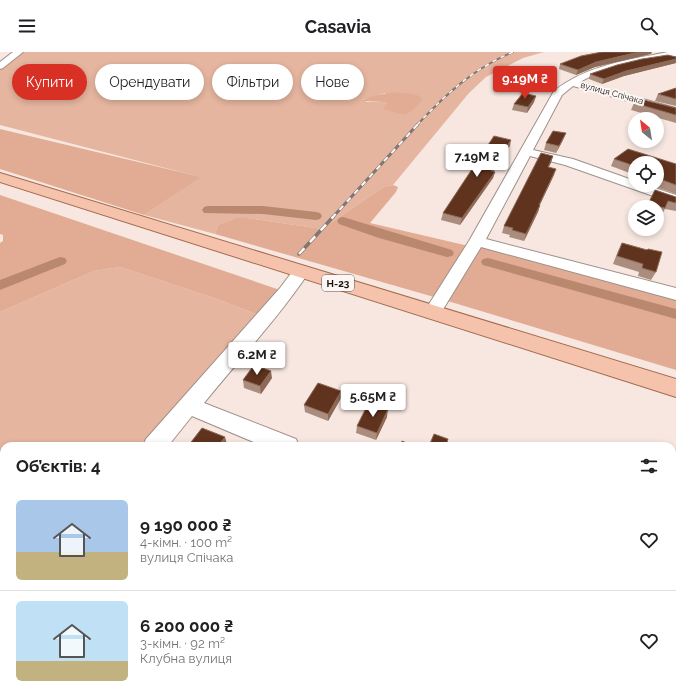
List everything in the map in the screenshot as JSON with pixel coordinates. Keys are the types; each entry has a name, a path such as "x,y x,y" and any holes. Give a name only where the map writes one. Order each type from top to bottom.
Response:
{"main road":[{"name":"Н-23","path":"0,177 676,388"}],"street":[{"path":"0,66 19,52"},
{"path":"433,312 477,240 558,93 571,82 584,75 609,67 676,53"},
{"name":"вулиця Спічака","path":"571,82 676,111"},
{"path":"525,151 569,162 676,200"},
{"path":"477,240 676,294"},
{"path":"157,442 286,292 301,272"},
{"path":"188,406 278,442"}],"shaded area":[{"path":"22,52 544,52 523,58 486,77 469,93 393,185 386,186 379,190 322,229 248,218 235,218 218,225 215,234 144,215 200,177 0,125 0,69"},
{"path":"395,92 417,95 423,99 412,111 404,115 383,109 387,104 385,102 361,101 372,96"},
{"path":"0,129 201,177 144,215 0,169"},
{"path":"393,185 398,187 396,192 370,223 473,247 477,241 676,293 676,370 441,299 215,234 218,225 235,218 248,218 322,229 379,190 386,186"},
{"path":"0,195 286,292 264,317 217,299 120,267 94,271 0,312 0,243 3,241 3,235 0,234"},
{"path":"120,267 217,299 264,317 157,442 0,442 0,312 94,271"}],"building":[{"path":"602,52 639,52 596,62 578,70 560,64 581,56"},
{"path":"668,55 676,57 676,59 626,71 604,79 590,74 617,65"},
{"path":"676,88 676,99 658,94"},
{"path":"523,93 536,96 528,107 514,104"},
{"path":"644,100 676,108 676,115 634,103"},
{"path":"553,131 566,133 559,146 546,143"},
{"path":"494,136 511,140 491,171 495,172 462,218 443,213"},
{"path":"628,149 650,156 628,156 628,164 614,159"},
{"path":"541,153 553,156 548,167 556,169 526,234 504,226"},
{"path":"664,160 676,164 676,185 664,180"},
{"path":"654,192 661,192 676,197 676,203 668,201 665,208 664,200 650,200"},
{"path":"622,243 647,250 662,252 656,272 642,268 643,264 617,256"},
{"path":"254,365 271,371 260,386 243,380"},
{"path":"318,383 341,391 328,414 304,405"},
{"path":"369,402 388,409 377,433 357,426"},
{"path":"202,428 225,437 221,442 191,442"},
{"path":"434,434 448,439 447,442 431,442"}],"waterway":[{"path":"208,210 263,210 316,216"},
{"path":"343,221 384,235 447,253"},
{"path":"0,285 60,261"},
{"path":"488,262 676,314"}],"railway":[{"path":"418,124 461,83 499,58 513,52"},
{"path":"332,218 418,124"},
{"path":"299,254 333,217"}]}
